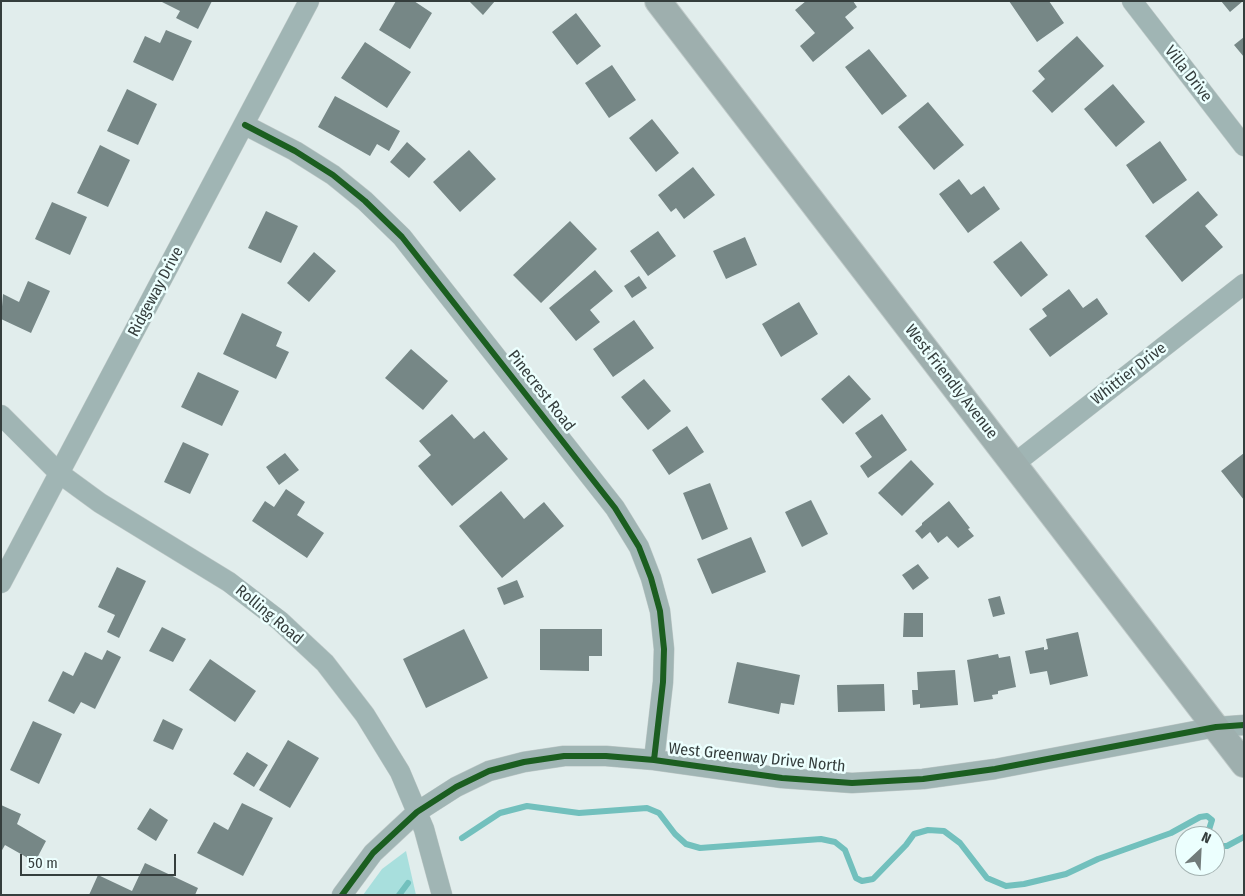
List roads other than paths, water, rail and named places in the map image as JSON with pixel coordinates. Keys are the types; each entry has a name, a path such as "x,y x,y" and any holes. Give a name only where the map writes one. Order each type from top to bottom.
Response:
{"main road":[{"name":"West Friendly Avenue","path":"658,1 1244,764"}],"street":[{"name":"Ridgeway Drive","path":"1,583 246,125 309,1"},
{"name":"Villa Drive","path":"1132,1 1244,146"},
{"name":"Pinecrest Road","path":"246,125 295,151 332,175 366,202 402,237 615,508 639,547 652,578 660,611 664,649 663,682 654,760"},
{"name":"Whittier Drive","path":"1014,464 1244,284"},
{"name":"Rolling Road","path":"1,415 59,473 100,503 229,582 293,633 325,663 365,715 400,772 424,829 442,895"},
{"name":"West Greenway Drive North","path":"342,895 373,853 417,812 456,787 489,771 524,762 572,756 654,760 782,778 852,783 923,779 996,769 1216,727 1244,725"}],"waterway":[{"path":"462,838 500,813 527,806 579,813 647,808 659,813 675,834 686,844 700,848 821,839 835,842 845,850 856,878 862,881 873,879 914,834 928,830 944,831 960,843 987,878 1006,886 1024,884 1066,874 1098,859 1175,831"},
{"path":"1184,826 1200,817 1207,816 1212,820 1210,826"},
{"path":"1225,846 1244,837"},
{"path":"399,895 408,883"}]}
